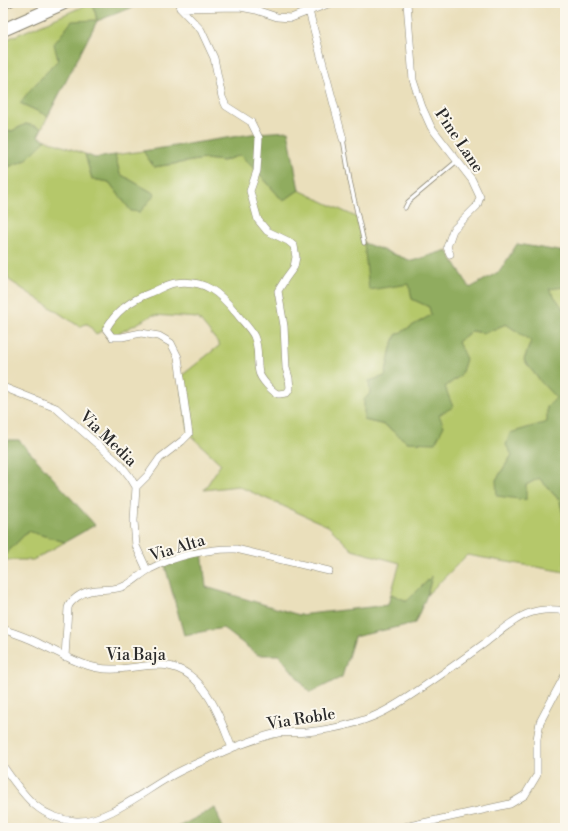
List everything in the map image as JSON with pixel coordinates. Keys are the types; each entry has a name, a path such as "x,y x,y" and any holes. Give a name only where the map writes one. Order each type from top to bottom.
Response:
{"highway":[{"path":"3,30 64,3"}],"street":[{"path":"136,487 148,475 160,458 189,434 178,357 171,343 159,336 141,333 122,337 112,337 106,329 111,320 124,306 141,296 174,283 194,283 211,288 229,305 253,336 259,352 258,373 271,390 280,394 287,393 290,388 285,352 284,326 278,291 294,267 296,257 294,246 288,241 267,231 258,220 250,191 257,171 259,138 251,122 226,106 222,97 214,58 201,30 180,8 240,7 256,10 277,17 291,18 331,3"},
{"name":"Pine Lane","path":"407,3 413,80 431,127 472,180 480,197 477,206 453,230 447,247 450,254"},
{"path":"309,11 343,139"},
{"name":"Via Media","path":"3,387 56,408 120,464 136,487 134,520 136,546 147,570"},
{"name":"Via Alta","path":"65,657 69,604 81,594 92,590 121,587 128,584 147,570 164,562 202,551 224,548 236,549 329,571"},
{"name":"Via Roble","path":"3,766 34,805 51,815 60,819 77,821 96,818 104,815 173,775 232,748 278,733 324,730 362,721 374,716 392,707 432,681 526,614 547,609 565,611"},
{"name":"Via Baja","path":"3,629 41,644 65,657 98,668 119,669 159,665 182,670 201,685 212,700 232,748"},
{"path":"400,828 510,804 526,795 537,775 537,739 540,722 565,675"}],"lane":[{"path":"343,139 364,243"},
{"path":"405,208 408,202 458,161"}],"green space":[{"path":"93,3 97,21 58,60 20,103 48,116 42,128 26,124 12,131 3,132 3,41"},
{"path":"93,3 143,3 97,21 48,116 20,103 58,60 54,44 72,21 97,20"},
{"path":"26,124 42,128 38,136 46,140 26,160 3,169 3,132 12,131"},
{"path":"288,131 299,190 283,201 257,171 240,155 223,161 205,159 154,167 143,151 258,133"},
{"path":"46,140 85,154 92,179 109,182 131,211 155,194 120,174 115,155 143,151 154,167 205,159 223,161 240,155 257,171 283,201 299,190 358,218 364,243 410,284 412,299 429,307 432,315 396,335 391,348 385,376 370,393 364,420 385,425 407,442 438,415 445,387 461,375 458,342 471,331 485,333 506,324 531,341 524,360 540,381 557,398 547,407 548,422 512,455 496,480 526,485 539,478 560,501 565,524 565,572 467,555 427,595 432,577 407,601 391,594 400,563 352,550 328,526 238,486 204,490 221,464 189,434 180,377 220,345 198,318 153,315 112,337 106,329 96,334 88,324 80,327 9,280 3,260 3,169 26,160"},
{"path":"85,154 95,158 115,155 120,174 155,194 140,212 131,211 109,182 92,179"},
{"path":"364,243 412,261 447,250 470,288 500,271 517,244 565,252 565,287 549,289 565,311 561,341 565,342 565,524 560,501 539,478 526,485 526,500 497,496 496,480 512,455 506,445 510,433 547,422 547,407 556,398 540,381 524,360 531,341 506,324 485,333 471,331 458,342 466,359 461,375 445,387 453,407 439,415 444,426 435,443 407,442 385,425 364,420 364,400 370,393 369,381 385,376 391,348 396,335 431,315 429,307 412,299 409,284 369,290"},
{"path":"565,287 565,311 548,288"},
{"path":"3,440 19,440 95,525 65,542 28,531 3,557"},
{"path":"28,531 65,542 33,560 3,560 3,557"},
{"path":"202,551 206,587 299,615 388,605 391,594 407,601 432,576 427,595 415,623 354,637 342,677 310,693 279,655 258,655 223,628 184,635 164,562"},
{"path":"215,808 223,828 176,828"}],"railway":[{"path":"3,8 15,3"}]}
